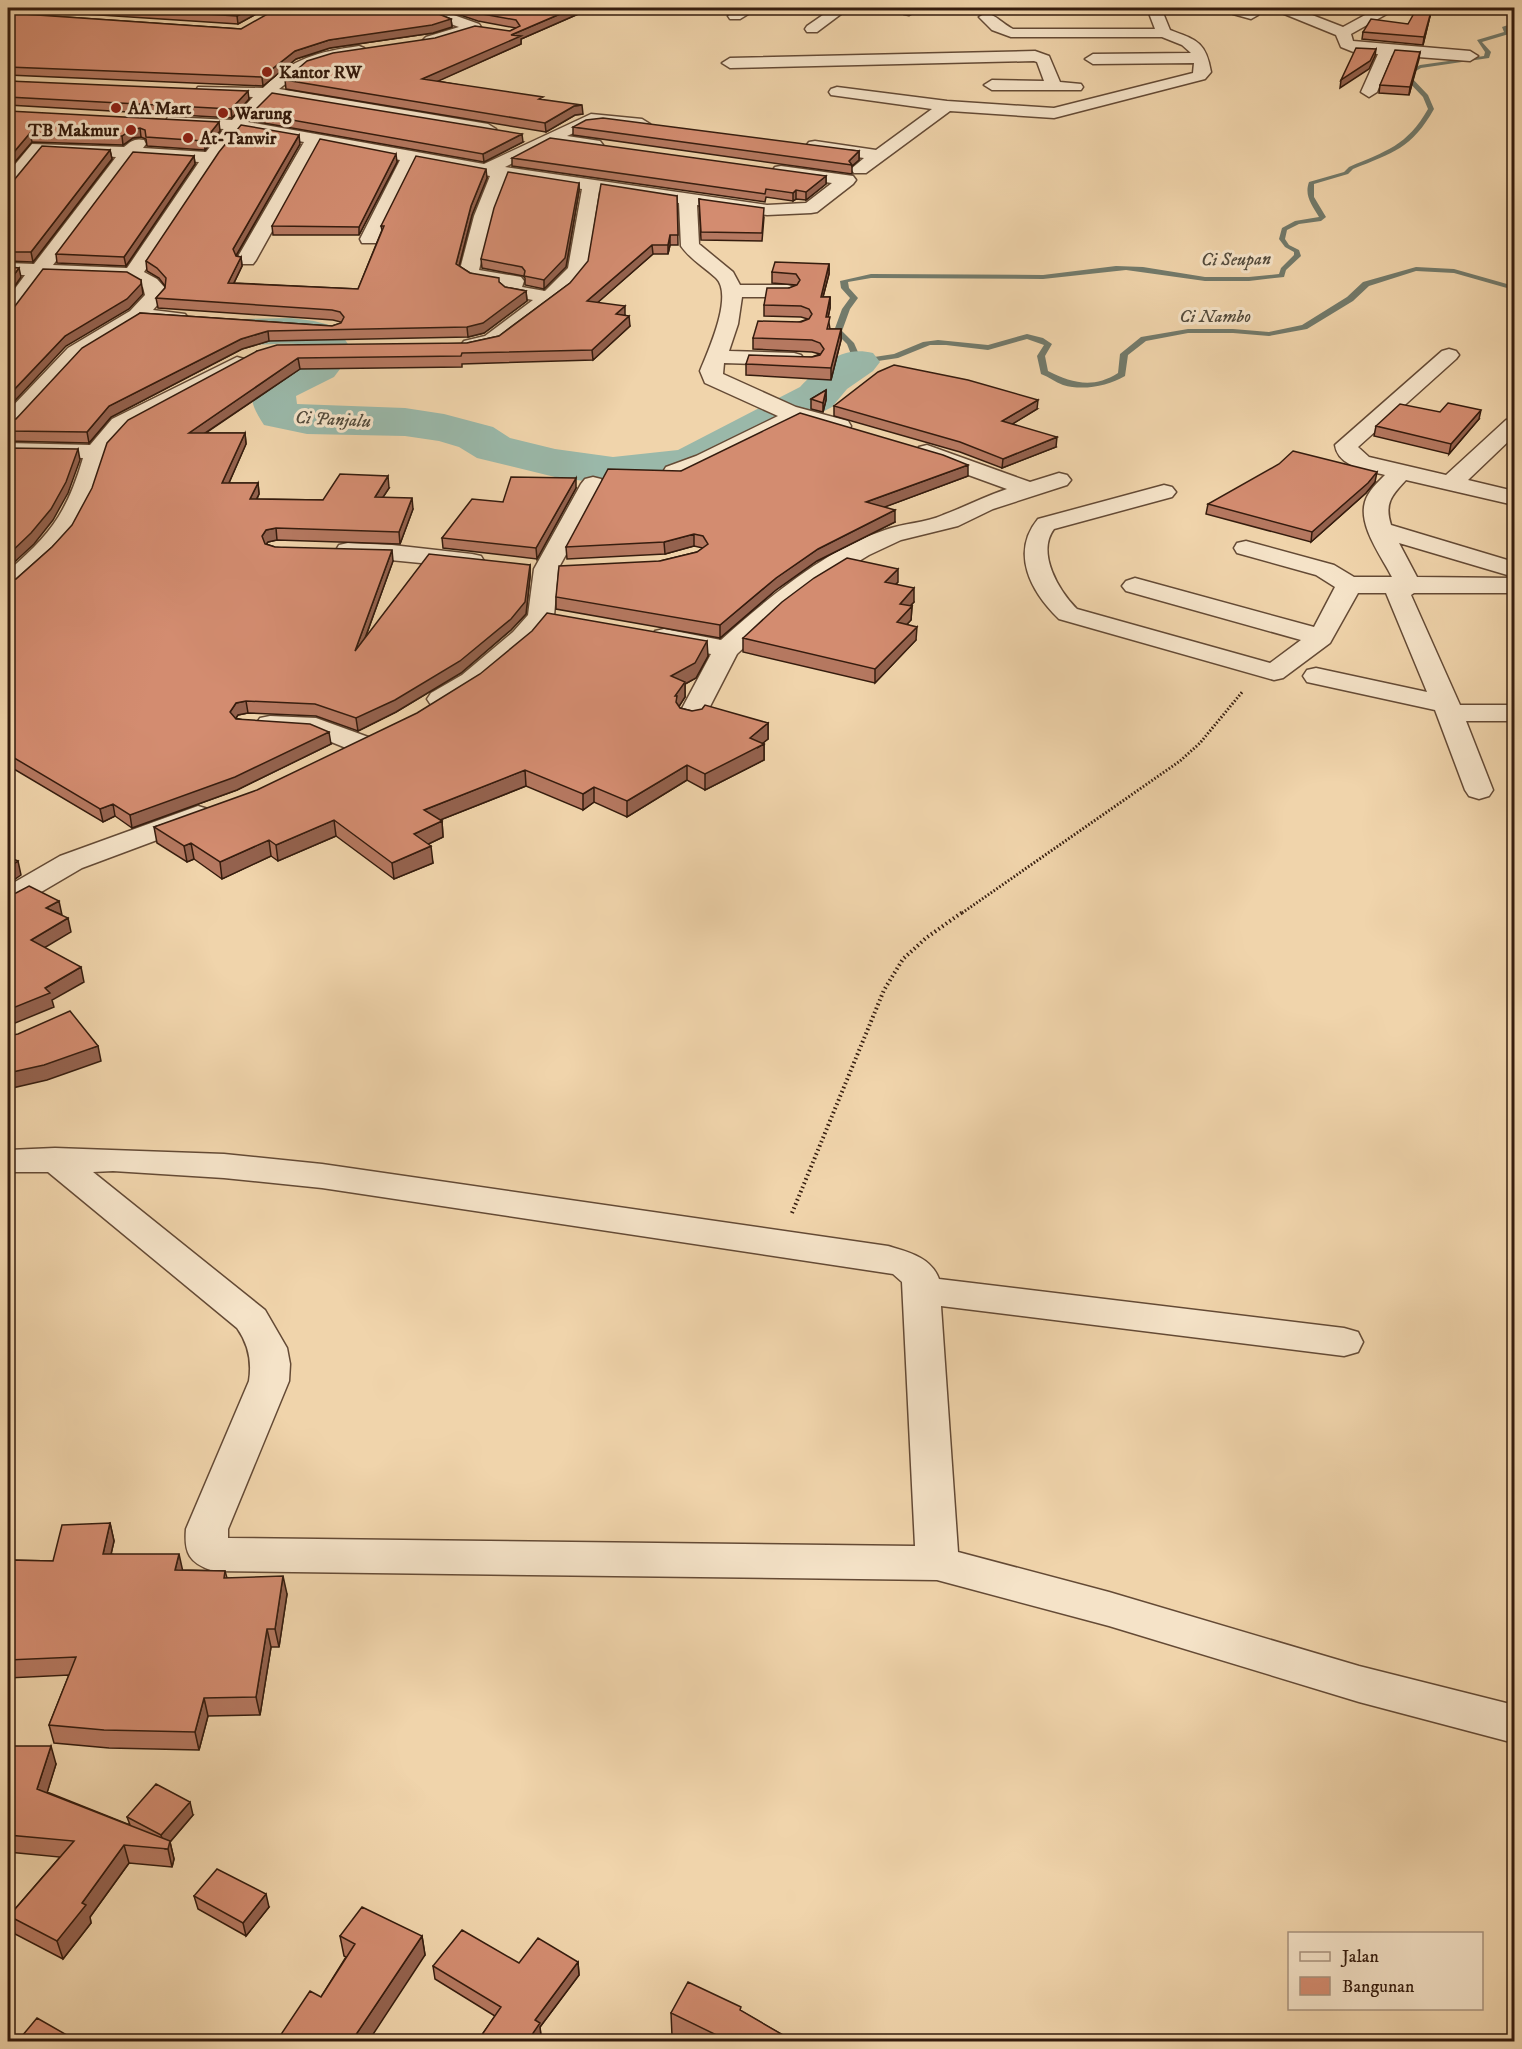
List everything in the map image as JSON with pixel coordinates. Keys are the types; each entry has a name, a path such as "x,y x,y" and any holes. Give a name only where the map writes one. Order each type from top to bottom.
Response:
{"street":[{"path":"442,8 440,10 442,16 474,27 493,30"},
{"path":"735,16 751,8"},
{"path":"812,29 842,8"},
{"path":"1154,8 1164,33"},
{"path":"1235,8 1251,15"},
{"path":"1282,8 1342,32 1349,46 1470,56"},
{"path":"1342,32 1383,8"},
{"path":"1079,13 1087,33"},
{"path":"8,15 74,14"},
{"path":"837,92 947,106 1042,114 1171,84 1198,76 1203,72 1200,51 1194,45 1164,33 1011,33 997,27 986,17"},
{"path":"444,51 419,45 474,27"},
{"path":"791,62 795,44"},
{"path":"133,274 211,158 237,125 292,71 312,59 370,50"},
{"path":"1369,92 1387,50"},
{"path":"730,63 1035,56 1042,57 1052,64 1054,87"},
{"path":"957,57 962,76"},
{"path":"1093,59 1201,58"},
{"path":"992,85 1099,87 1171,84"},
{"path":"1099,87 1127,93"},
{"path":"186,89 269,93 510,133 617,148"},
{"path":"8,311 127,154 158,127 237,125 493,171 591,186 767,210 799,210 811,207 878,155 947,106"},
{"path":"548,297 513,291 514,281 478,277 469,273 493,171 548,139 591,119 659,126"},
{"path":"246,260 310,146 317,138"},
{"path":"796,144 878,155"},
{"path":"18,147 211,158"},
{"path":"8,184 38,148"},
{"path":"369,239 410,156"},
{"path":"766,169 847,180"},
{"path":"450,346 492,340 562,287 577,268 591,186"},
{"path":"688,200 690,246 726,276 733,291 728,324 711,371 713,378 792,414 856,430"},
{"path":"8,269 133,274 155,288 155,296 137,315 75,352 8,423"},
{"path":"733,291 788,291"},
{"path":"137,315 197,318"},
{"path":"728,324 752,325"},
{"path":"8,584 55,542 73,516 85,489 96,452 120,424 257,353"},
{"path":"1449,355 1346,445 1347,451 1361,462 1515,498"},
{"path":"715,357 812,360"},
{"path":"674,472 704,461 792,414"},
{"path":"1450,483 1515,425"},
{"path":"905,445 985,471 1027,489"},
{"path":"11,451 96,452"},
{"path":"1401,472 1375,504 1380,529 1408,585"},
{"path":"692,716 727,649 771,609 804,584 860,550 893,535 966,516 985,504 1059,480"},
{"path":"534,567 593,484"},
{"path":"1164,492 1046,524 1039,530 1035,537 1037,562 1057,606 1068,614 1274,672 1321,637 1349,585"},
{"path":"1380,529 1515,570"},
{"path":"1246,548 1325,570 1349,585 1515,585"},
{"path":"330,549 392,552 534,567"},
{"path":"416,714 471,681 551,617 534,567"},
{"path":"1408,585 1398,593 1479,790"},
{"path":"1135,586 1321,637"},
{"path":"638,632 727,649"},
{"path":"1316,676 1447,709 1515,713"},
{"path":"248,723 309,725 361,744"},
{"path":"331,758 389,730"},
{"path":"8,898 71,862 226,805"},
{"path":"55,1159 251,1319 260,1330 270,1354 269,1381 207,1529 206,1546 213,1554 937,1563 1109,1609 1359,1683 1515,1724"},
{"path":"8,1161 55,1159 224,1166 322,1176 888,1259 906,1265 920,1277 937,1563"},
{"path":"921,1290 1344,1342"}],"path":[{"path":"779,1243 884,990 903,959 926,938 1180,761 1200,743 1241,693 1274,672"}],"building":[{"path":"108,8 252,8 237,16"},
{"path":"278,8 433,8 436,13 451,19 432,25 329,40 295,51 262,77 8,67 8,13 241,29"},
{"path":"461,8 574,8 511,35 521,36 422,79 582,105 574,106 545,123 285,80 307,61 333,53 435,38 475,26 510,31 520,26 516,20"},
{"path":"1417,8 1432,8 1424,37 1363,32 1371,19 1408,24"},
{"path":"1356,48 1376,49 1370,61 1341,80"},
{"path":"1395,50 1420,52 1410,87 1380,85"},
{"path":"8,81 248,91 231,109 8,97"},
{"path":"272,93 522,134 483,154 252,113"},
{"path":"8,111 219,122 204,141 146,137 145,130 140,128 131,130 122,136 30,133 8,159"},
{"path":"603,118 859,151 849,161 852,165 573,127 586,120"},
{"path":"241,125 299,135 233,249 236,256 241,257 228,283 358,289 384,226 381,226 416,156 486,169 471,206 456,264 470,273 499,278 499,282 505,287 526,291 483,323 467,327 268,331 241,339 109,406 87,432 8,431 8,420 16,419 82,348 140,313 332,326 341,323 344,317 340,312 332,310 156,298 165,288 166,278 146,261 219,152"},
{"path":"550,138 826,176 806,192 796,190 793,193 766,189 765,194 512,158"},
{"path":"320,139 396,154 359,227 272,226"},
{"path":"42,146 110,150 31,252 8,252 8,182 14,180"},
{"path":"133,152 194,156 124,257 56,254"},
{"path":"508,172 579,183 565,258 544,280 524,276 525,271 522,267 481,259 494,208"},
{"path":"601,184 677,196 678,235 670,235 668,245 652,245 587,301 625,306 616,314 629,316 592,350 462,353 461,356 298,358 189,433 245,433 222,483 258,483 250,499 323,500 340,474 388,476 375,497 412,498 399,532 276,528 266,530 262,536 265,544 275,547 392,550 355,651 429,554 530,565 525,602 511,619 460,661 395,700 356,718 315,704 246,701 236,703 230,712 236,719 310,724 329,732 235,777 130,815 113,804 100,809 8,756 8,581 16,579 52,547 72,525 92,488 107,443 128,420 257,351 277,345 467,343 499,336 570,283 588,261"},
{"path":"699,199 764,208 762,233 701,232"},
{"path":"775,262 829,264 821,297 830,297 826,317 830,317 827,329 841,329 831,368 746,364 749,355 812,357 820,355 824,349 820,343 812,340 753,338 758,321 801,322 809,319 812,314 809,309 801,306 764,305 767,288 789,288 797,285 800,280 796,274 772,272"},
{"path":"8,267 19,268 8,283"},
{"path":"43,269 127,272 141,280 141,284 127,299 65,336 8,396 8,308 15,306"},
{"path":"894,365 968,380 1038,400 1002,421 1057,437 1003,459 960,442 834,406 878,372"},
{"path":"826,390 823,403 811,399"},
{"path":"1448,403 1481,410 1451,444 1376,426 1400,404 1440,412"},
{"path":"800,413 943,455 968,465 866,502 895,510 818,549 776,578 720,625 556,597 559,566 660,561 697,552 708,544 703,536 694,534 664,542 566,547 608,469 681,471"},
{"path":"8,448 78,449 66,482 51,509 8,555"},
{"path":"1293,451 1377,472 1368,483 1312,532 1208,504 1279,464"},
{"path":"511,477 576,478 536,548 442,538 472,499 503,502"},
{"path":"847,558 898,569 885,582 914,588 900,604 912,606 897,622 917,627 875,669 743,638 782,602 814,578"},
{"path":"547,613 707,641 695,663 671,676 685,682 675,696 677,696 676,702 680,708 692,711 702,709 705,705 768,723 750,738 764,744 705,774 687,765 627,801 594,787 583,794 525,770 424,810 442,821 414,834 431,846 392,863 334,820 276,845 269,840 220,862 191,843 184,846 154,827 257,790 417,713 480,674 532,631"},
{"path":"8,857 18,861 8,868"},
{"path":"29,886 59,901 46,908 68,918 31,940 81,967 45,988 50,993 8,1010 8,894 16,893"},
{"path":"70,1011 98,1046 44,1065 8,1073 8,1036 18,1034"},
{"path":"110,1523 103,1554 179,1554 175,1570 225,1571 224,1578 283,1576 275,1629 267,1629 256,1697 204,1698 195,1732 104,1730 49,1725 76,1657 8,1660 8,1560 53,1561 62,1525"},
{"path":"8,1746 51,1746 37,1789 170,1841 168,1849 124,1845 82,1903 86,1905 57,1941 9,1916 74,1841 8,1835"},
{"path":"156,1784 190,1802 161,1835 127,1817"},
{"path":"217,1869 266,1894 243,1923 194,1896"},
{"path":"362,1907 422,1936 351,2042 276,2042 310,1991 321,1997 355,1944 340,1936"},
{"path":"462,1930 519,1963 538,1938 578,1962 535,2020 540,2023 527,2042 477,2042 501,2007 433,1966"},
{"path":"688,1982 741,2007 740,2010 795,2042 731,2042 671,2013"},
{"path":"37,2018 79,2042 17,2042"}],"waterway":[{"name":"Ci Seupan","path":"1514,25 1504,28 1507,33 1479,41 1488,52 1487,57 1420,67 1405,75 1426,96 1431,109 1421,127 1395,150 1351,168 1346,173 1311,183 1312,201 1323,217 1319,220 1297,222 1284,229 1282,239 1287,246 1297,251 1298,256 1283,269 1282,276 1205,279 1126,268 1043,277 871,276 844,281 845,288 854,298 846,309 838,331 850,343 858,362 904,354 930,343 980,348 996,346 1022,337 1033,337 1048,344 1041,356 1044,372 1066,383 1087,385 1110,380 1122,374 1124,354 1144,339 1188,331 1269,334 1304,327 1350,299 1366,284 1416,269 1454,271 1514,288"},
{"name":"Ci Panjalu","path":"231,333 304,332 322,336 327,341 331,352 325,361 305,376 274,390 273,402 280,415 307,420 405,422 444,428 476,437 494,448 555,463 613,471 649,469 691,462 816,397 831,380 858,362"}],"place":[{"name":"Kantor RW","path":"267,72"},
{"name":"AA Mart","path":"116,108"},
{"name":"Warung","path":"223,113"},
{"name":"TB Makmur","path":"131,130"},
{"name":"At-Tanwir","path":"188,138"}],"water label":[{"name":"Ci Nambo","path":"1215,316"}]}
